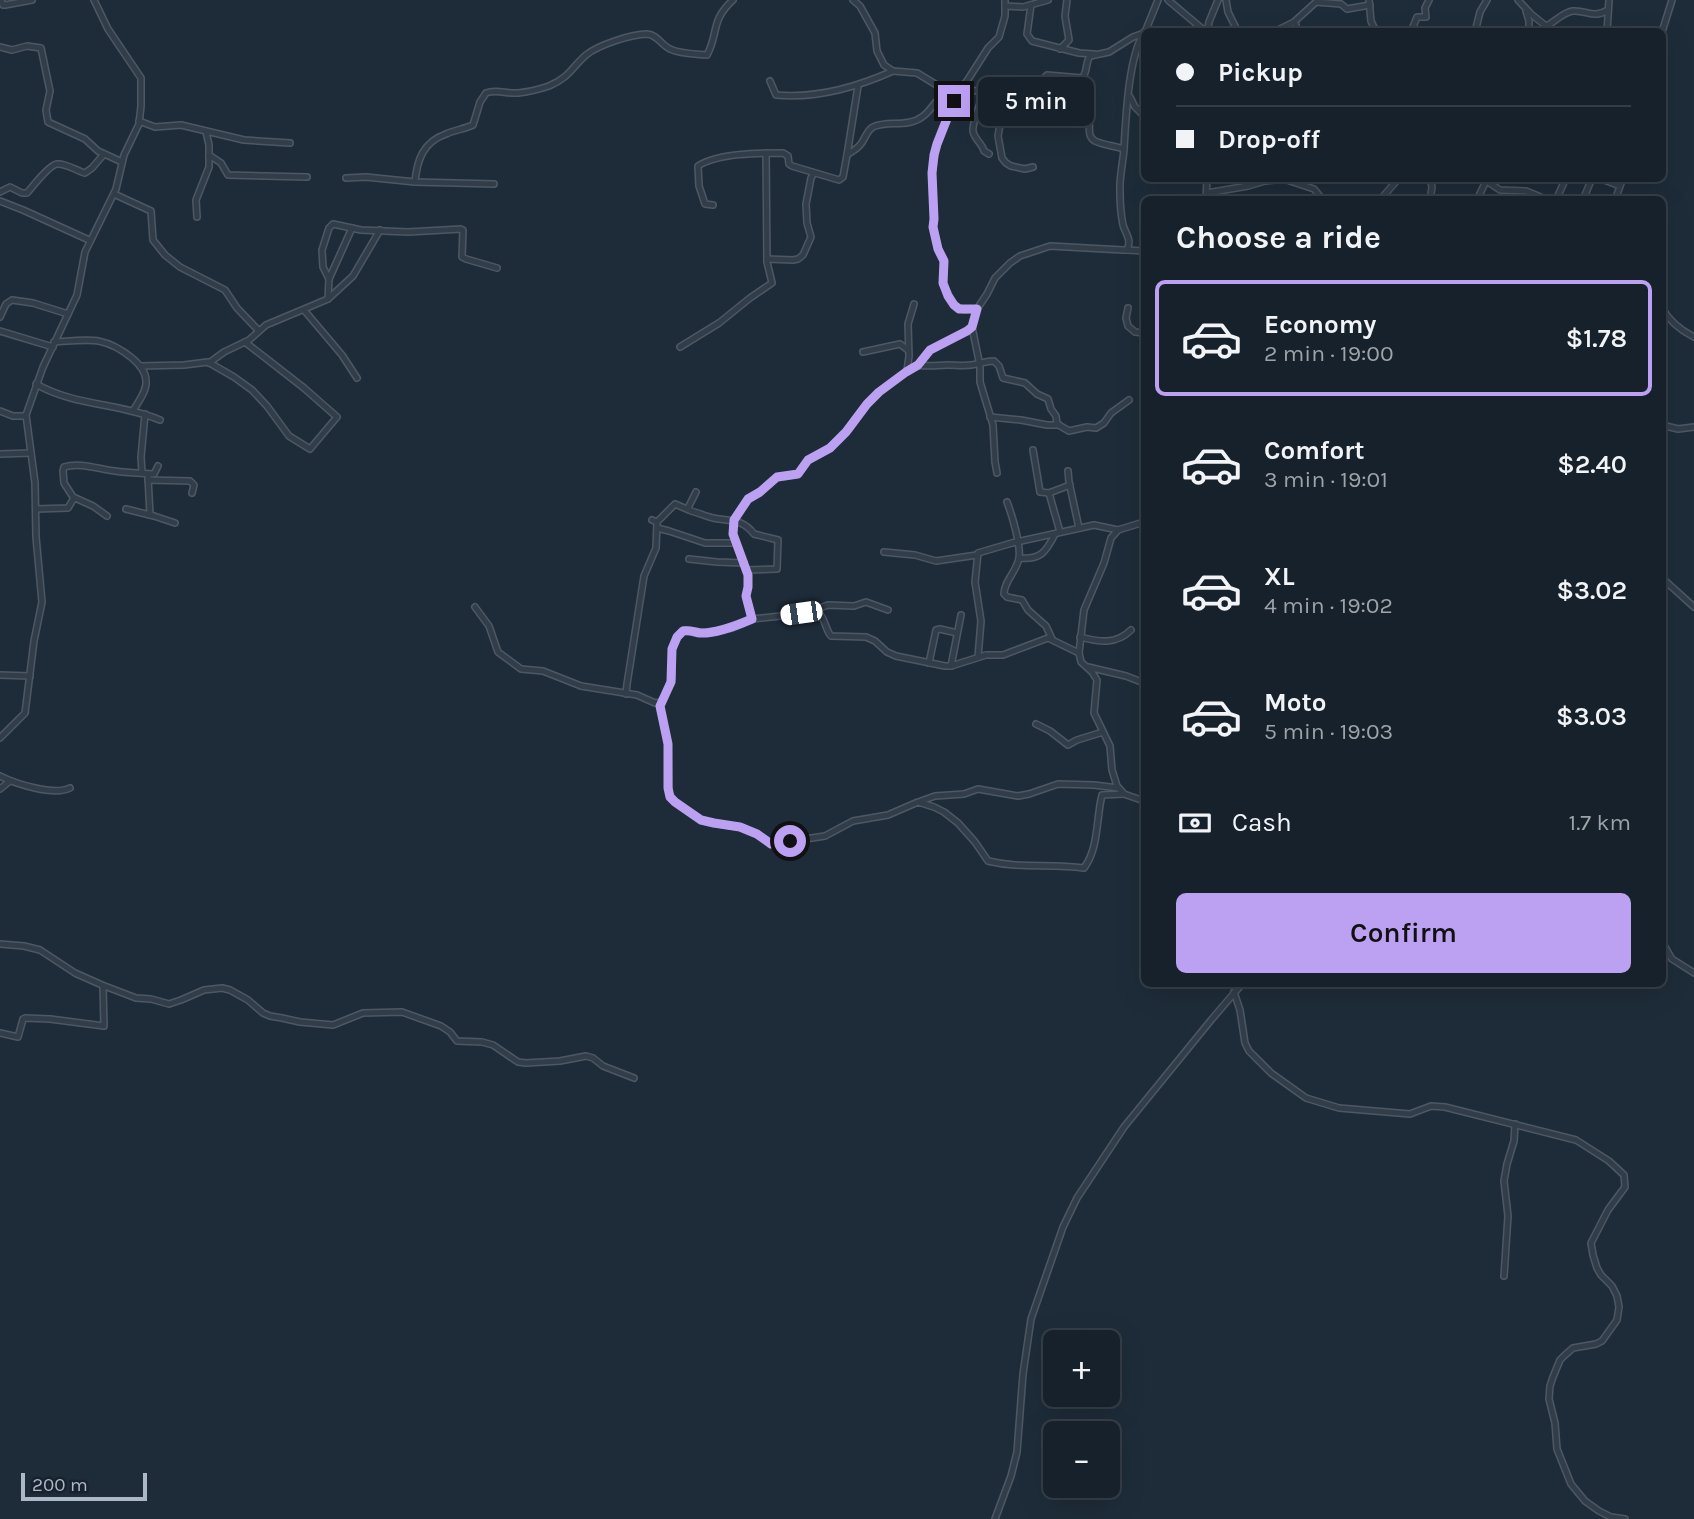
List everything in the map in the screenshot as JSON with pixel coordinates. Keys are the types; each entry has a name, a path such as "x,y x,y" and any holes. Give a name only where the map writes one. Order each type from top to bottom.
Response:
{"street":[{"path":"2,0 5,5 32,0"},
{"path":"0,738 25,713 42,600 31,453 25,416 36,384 77,294 89,240 114,194 122,162 139,121 142,100 141,78 108,29 94,0"},
{"path":"415,182 417,162 421,155 438,138 473,125 480,102 489,92 517,93 547,86 570,74 585,56 601,46 641,35 654,36 669,49 707,55 716,22 733,0"},
{"path":"853,0 860,6 875,33 878,57 893,71"},
{"path":"977,309 959,309 948,296 943,283 944,261 933,227 932,173 935,150 958,90 967,82 988,48 999,37 1005,16 1005,3 1023,7 1048,0"},
{"path":"1060,49 1069,40 1065,16 1067,0"},
{"path":"1146,28 1157,0"},
{"path":"1168,0 1202,28"},
{"path":"1208,28 1218,0"},
{"path":"1226,0 1228,12 1236,28"},
{"path":"1412,28 1416,17 1426,17 1425,8 1429,0"},
{"path":"1476,28 1480,12 1487,0"},
{"path":"1518,0 1546,26 1568,12 1595,15 1608,10"},
{"path":"1607,28 1609,0"},
{"path":"1663,28 1672,0"},
{"path":"1282,28 1294,22 1316,2 1341,4 1347,9 1370,2 1374,28"},
{"path":"1031,5 1027,33 1034,42 1079,54 1097,54"},
{"path":"1525,8 1529,28"},
{"path":"770,80 774,93 779,96 812,95 858,86 893,71 915,72 945,90 976,90 998,100 1008,100 1034,89 1047,75 1082,78 1092,55 1112,50 1141,33"},
{"path":"1127,250 1129,236 1124,225 1120,192 1125,116 1135,56 1141,40"},
{"path":"0,47 11,50 27,46 41,48 50,91 47,121 85,139 97,150 122,162"},
{"path":"713,205 705,204 699,186 698,165 718,158 766,153 785,154 792,166 841,180 858,86"},
{"path":"847,155 859,147 872,128 919,119 940,97 951,91"},
{"path":"984,92 973,130 984,151 989,154"},
{"path":"1129,94 1141,113"},
{"path":"1017,98 1033,100 1048,112"},
{"path":"1008,100 998,136 1004,161 1025,169 1033,167"},
{"path":"1003,113 1040,115 1084,110 1089,116 1091,138 1096,142 1124,149"},
{"path":"139,121 153,126 178,125 244,140 290,143"},
{"path":"197,217 196,201 208,172 206,132"},
{"path":"680,348 771,284 767,259 766,153"},
{"path":"0,191 10,187 22,193 27,192 56,164 85,173 104,154"},
{"path":"209,155 221,163 228,175 307,177"},
{"path":"767,259 793,260 803,256 811,237 806,204 814,173"},
{"path":"346,177 494,184"},
{"path":"1206,196 1263,182"},
{"path":"1294,182 1310,187 1320,196"},
{"path":"1383,196 1396,182"},
{"path":"1487,182 1502,191 1526,191 1538,196"},
{"path":"1610,182 1620,186"},
{"path":"1616,196 1622,182"},
{"path":"114,194 151,211 153,240 165,255 180,267 225,290 237,308 259,331"},
{"path":"0,201 89,240"},
{"path":"329,279 322,259 322,250 329,228 333,224 352,228 415,232 461,229 462,257 498,268"},
{"path":"328,299 329,279 352,228"},
{"path":"209,363 245,342 269,323 328,299 353,276 380,230"},
{"path":"997,473 994,429 980,382 972,327 977,309 998,274 1015,259 1050,246 1141,251"},
{"path":"0,317 6,304 12,300 68,314"},
{"path":"907,371 908,324 914,304"},
{"path":"1128,309 1128,326 1135,332 1141,333"},
{"path":"304,310 342,355 357,378"},
{"path":"1666,314 1679,329 1694,337"},
{"path":"752,619 746,596 746,570 733,534 734,520 750,497 778,476 798,474 811,458 832,446 849,429 870,401 918,365 930,350 972,327"},
{"path":"0,331 54,344 86,339 105,342 118,348 140,366 146,378 146,385 134,411"},
{"path":"140,366 209,363 252,390 286,433 310,449 337,417 245,342"},
{"path":"863,352 900,344 908,350"},
{"path":"918,365 962,366 995,362 1003,378 1025,383 1037,394 1047,398 1059,425"},
{"path":"36,384 62,396 134,411 160,420"},
{"path":"990,417 1059,425 1071,432 1088,427 1096,428 1129,400"},
{"path":"0,411 13,416 25,416"},
{"path":"145,414 141,453 150,515"},
{"path":"1666,426 1678,429 1694,427"},
{"path":"1032,450 1040,493 1049,493 1070,485"},
{"path":"0,454 31,453"},
{"path":"107,516 74,498 64,483 63,471 66,466 85,466 190,481 194,485 192,493"},
{"path":"146,476 155,473 158,466"},
{"path":"1068,471 1079,528"},
{"path":"690,510 688,508 696,492"},
{"path":"1019,558 1034,558 1041,554 1049,547 1057,533 1049,493"},
{"path":"36,509 68,508 74,498"},
{"path":"1007,502 1013,519 1019,558 1003,588 1003,594 1021,599 1028,610 1046,626 1052,639"},
{"path":"626,694 644,576 656,548 655,524 674,504 705,516 734,520 749,527 754,534 778,541 777,569 746,570"},
{"path":"126,509 175,523"},
{"path":"884,552 936,561 977,555 1017,542 1079,528 1097,525 1118,530 1141,523"},
{"path":"655,524 699,541 736,543"},
{"path":"1118,530 1111,538 1104,563 1084,610 1079,653 1081,662 1097,680 1094,714 1110,746 1112,770 1118,788 1124,794"},
{"path":"977,555 975,582 981,619 978,657"},
{"path":"689,559 744,563"},
{"path":"1666,582 1694,607"},
{"path":"809,612 824,606 854,606 866,602 888,610"},
{"path":"475,607 488,624 498,652 518,667 547,672 580,686 662,702"},
{"path":"1079,653 1046,638 1003,655 989,654 951,666 929,663 891,655 877,642 866,637 831,636 820,613 809,612 752,619 732,628 704,633 687,630 681,632 672,649 671,682 660,710 668,744 669,794 675,802 703,821 740,827 774,844 825,836 853,821 888,815 935,796 964,794 980,788 1018,796 1058,784 1118,788"},
{"path":"951,666 961,615"},
{"path":"929,663 936,630 957,633"},
{"path":"1080,637 1108,642 1125,636 1130,631"},
{"path":"1085,666 1141,682"},
{"path":"0,676 30,676"},
{"path":"1036,724 1068,745 1104,732"},
{"path":"0,776 26,787 60,791 70,788"},
{"path":"0,789 10,781"},
{"path":"918,802 934,807 958,823 988,861 1013,866 1066,865 1084,868 1096,838 1102,795 1124,794 1141,800"},
{"path":"0,944 40,950 74,972 133,997 155,999 168,1004 204,990 223,988 248,1000 267,1015 299,1023 332,1025 363,1013 402,1012 441,1026 459,1042 494,1045 521,1063 537,1064 586,1056 603,1066 634,1077"},
{"path":"1666,949 1672,959 1694,974"},
{"path":"0,1033 18,1037 24,1018 104,1026 103,986"},
{"path":"995,1519 1017,1452 1031,1319 1063,1227 1077,1198 1124,1127 1239,987"},
{"path":"1234,992 1249,1051 1274,1075 1307,1099 1339,1108 1410,1114 1431,1106 1441,1106 1515,1124 1580,1142 1617,1167 1626,1179 1625,1187 1608,1210 1591,1243 1597,1268 1617,1296 1617,1320 1602,1341 1573,1349 1560,1360 1550,1386 1549,1399 1555,1423 1557,1450 1571,1484 1585,1501 1599,1511 1611,1517 1625,1519"},
{"path":"1504,1276 1508,1216 1504,1181 1514,1141 1515,1124"}],"route":[{"path":"790,841 771,844 740,827 703,821 670,797 668,744 660,706 672,678 672,649 683,631 706,633 732,628 752,619 746,596 748,575 733,534 734,520 748,499 777,477 798,474 808,460 830,448 846,432 879,392 922,362 930,350 972,327 977,309 959,309 948,296 943,283 944,261 933,227 934,155 954,101"}]}
